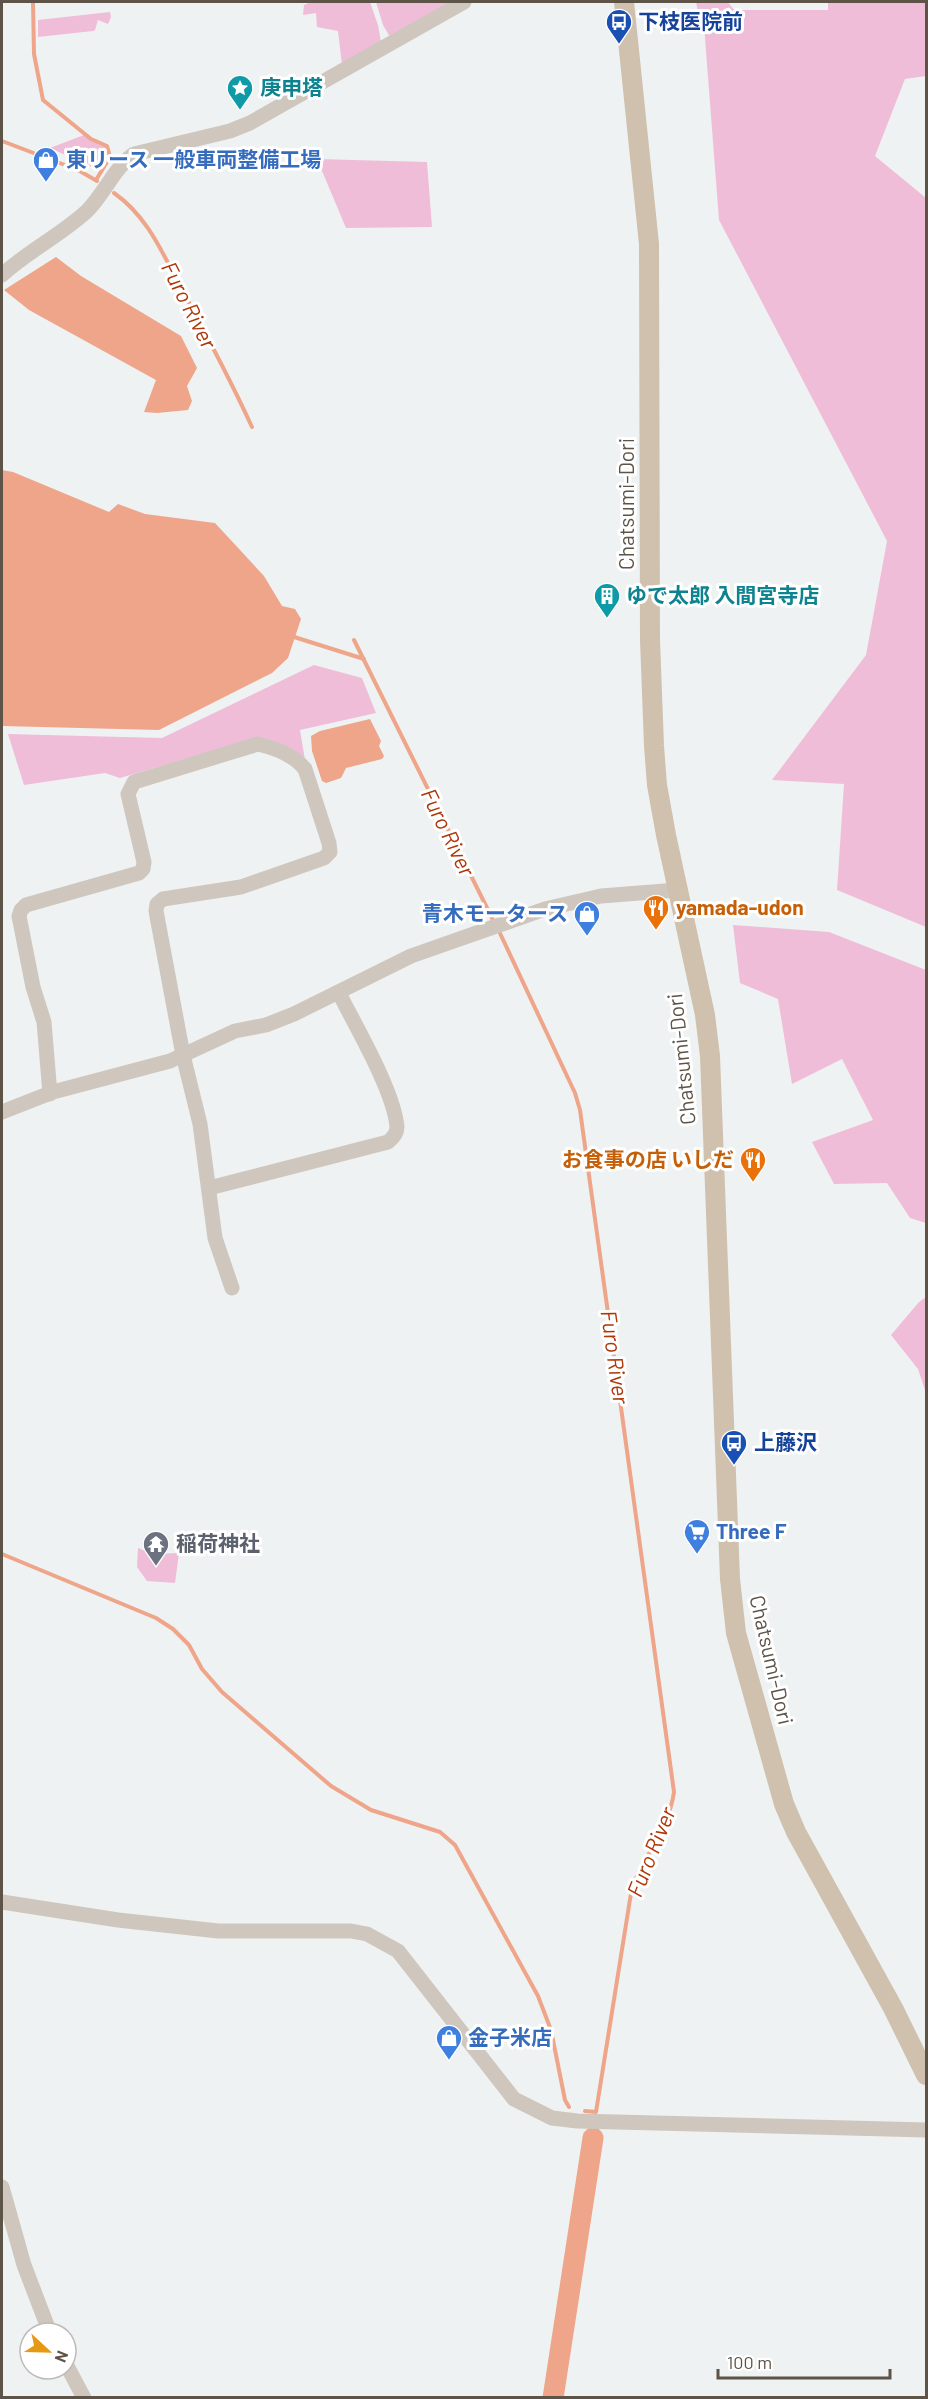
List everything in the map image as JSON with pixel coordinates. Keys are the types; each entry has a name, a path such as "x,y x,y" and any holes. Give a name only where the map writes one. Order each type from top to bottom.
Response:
{"main road":[{"name":"Chatsumi-Dori","path":"624,2 649,244 650,640 653,735 657,785 705,1015 711,1066 730,1579 736,1633 778,1786 796,1832 893,2008 927,2075"}],"street":[{"path":"2,275 89,209 124,161 134,154 222,133 250,123 464,2"},
{"path":"50,1094 44,1022 33,987 19,916 21,910 26,905 139,873 143,869 144,862 128,794 134,782 258,744 274,747 300,763 305,769 330,852 324,858 241,886 163,899 156,911 183,1055 200,1124 217,1248 232,1288"},
{"path":"2,1112 50,1094 170,1061 234,1031 266,1025 294,1014 411,956 544,909 587,898 678,890"},
{"path":"209,1188 388,1142 393,1138 397,1128 388,1091 339,993"},
{"path":"2,1902 118,1920 218,1931 351,1931 367,1934 398,1952 514,2099 552,2118 577,2121 927,2130"},
{"path":"2,2187 24,2265 45,2321"},
{"path":"75,2381 84,2397"}],"shaded area":[{"path":"311,2 370,2 381,42 342,65 338,31 317,27 316,13 303,15 304,5"},
{"path":"376,2 455,2 390,37 383,25"},
{"path":"696,2 728,2 734,10 828,10 828,2 926,2 926,76 905,79 875,156 926,198 926,927 837,890 844,784 772,780 866,655 887,541 719,220 703,12 698,12"},
{"path":"110,12 111,17 108,24 98,20 93,31 38,37 38,20"},
{"path":"84,135 106,147 109,157 100,171 50,148"},
{"path":"317,159 427,162 432,227 346,228"},
{"path":"56,257 81,276 181,336 197,368 187,386 192,401 188,410 144,412 156,380 29,310 4,290"},
{"path":"2,470 13,472 109,512 118,504 145,514 215,523 264,576 282,606 295,609 301,619 288,658 272,673 159,730 2,726"},
{"path":"314,665 362,678 376,713 300,730 305,760 277,743 260,737 120,778 105,773 24,785 8,734 162,738"},
{"path":"370,719 381,741 379,746 384,756 382,759 346,768 341,778 326,783 322,781 312,751 311,736 320,731"},
{"path":"733,925 829,932 926,970 926,1223 910,1218 887,1183 834,1184 812,1142 873,1120 842,1059 792,1084 778,999 740,983"},
{"path":"926,1297 926,1393 918,1369 891,1335"},
{"path":"138,1548 153,1554 179,1553 175,1583 147,1581 137,1567"}],"waterway":[{"path":"33,2 34,54 43,100 91,139 107,146 110,157 96,180"},
{"name":"Furo River","path":"2,141 78,170 97,181"},
{"name":"Furo River","path":"114,193 136,212 160,248 252,427"},
{"path":"291,636 364,659"},
{"name":"Furo River","path":"354,640 494,922"},
{"name":"Furo River","path":"498,929 575,1093 580,1110 674,1792 667,1818 632,1887 596,2112 585,2111"},
{"path":"2,1554 156,1618 173,1629 189,1645 202,1669 222,1692 331,1786 371,1810 440,1832 455,1845 538,1996 551,2030 565,2100 569,2107"},
{"name":"Furo River","path":"553,2398 593,2138"}],"place":[{"name":"下枝医院前","path":"619,45"},
{"name":"庚申塔","path":"240,111"},
{"name":"東リース 一般車両整備工場","path":"46,183"},
{"name":"ゆで太郎 入間宮寺店","path":"607,619"},
{"name":"yamada-udon","path":"656,931"},
{"name":"青木モータース","path":"587,937"},
{"name":"お食事の店 いしだ","path":"753,1183"},
{"name":"上藤沢","path":"734,1466"},
{"name":"Three F","path":"697,1555"},
{"name":"稲荷神社","path":"156,1567"},
{"name":"金子米店","path":"449,2061"}]}
